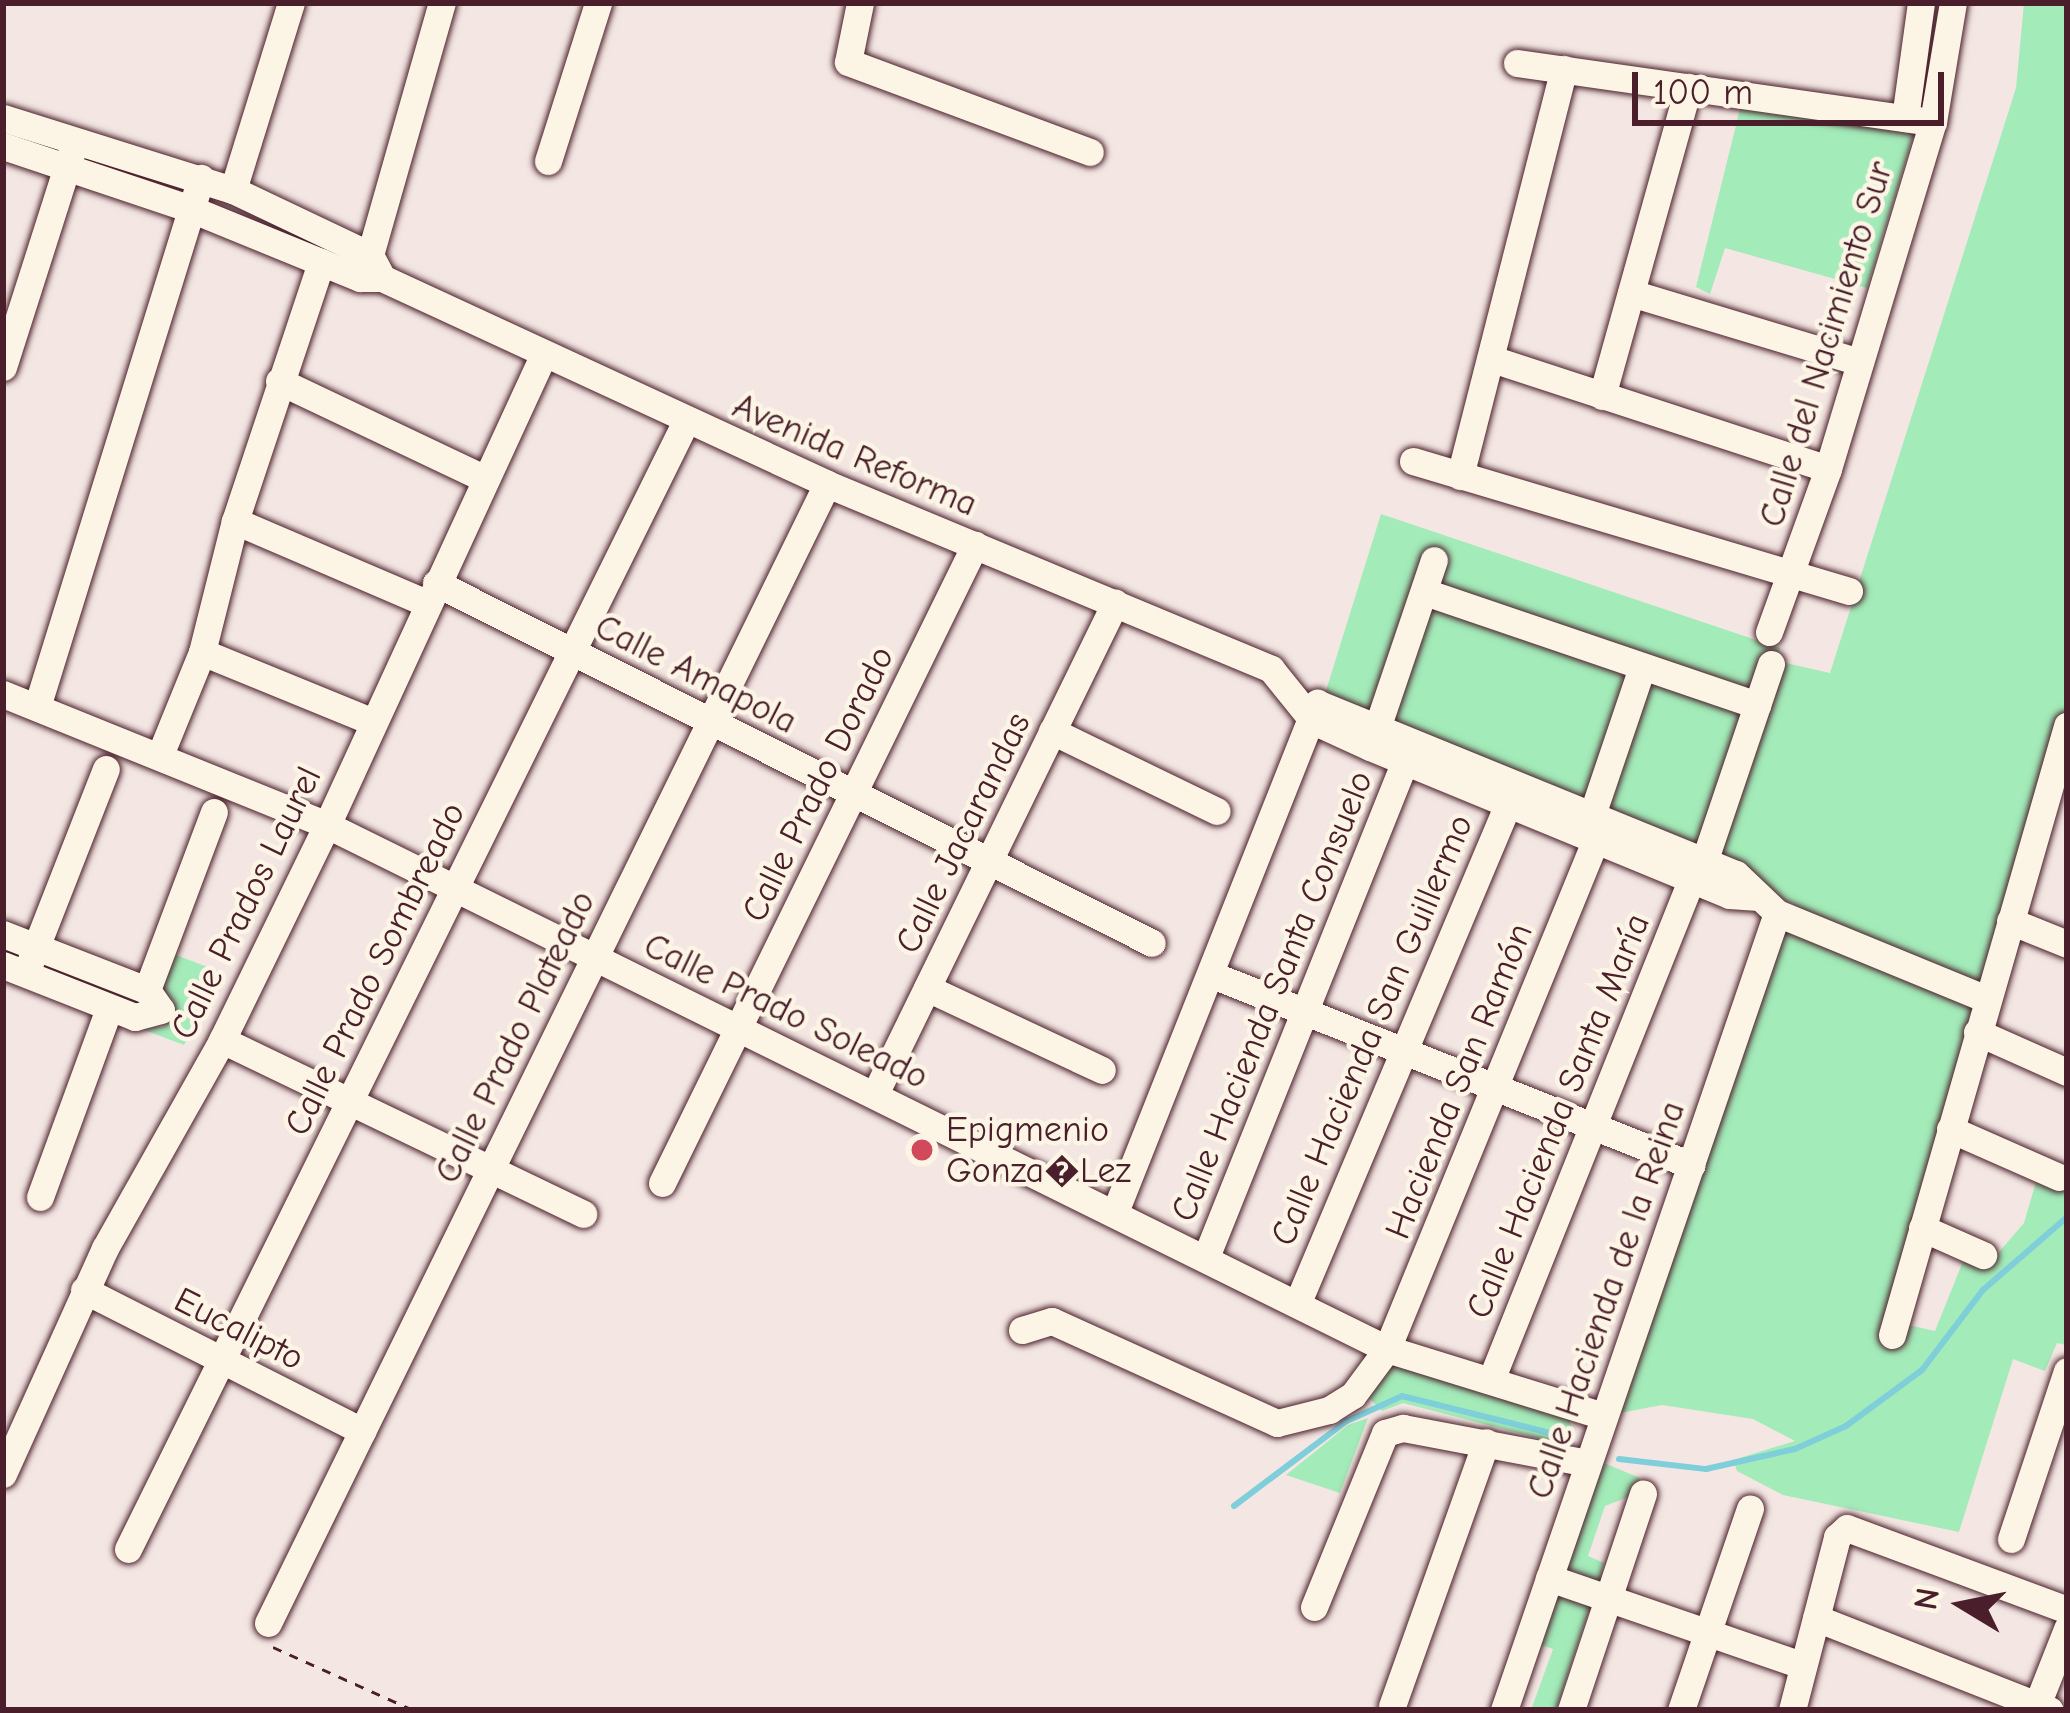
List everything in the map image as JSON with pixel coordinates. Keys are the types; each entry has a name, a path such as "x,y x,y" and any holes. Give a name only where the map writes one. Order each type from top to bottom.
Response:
{"street":[{"path":"233,190 291,3"},
{"path":"376,267 442,3"},
{"path":"548,161 598,3"},
{"path":"860,3 848,62 1090,152"},
{"name":"Calle del Nacimiento Sur","path":"1919,120 1921,3"},
{"name":"Calle del Nacimiento Sur","path":"1769,632 1828,469 1860,362 1953,3"},
{"path":"1516,63 1919,120"},
{"path":"1460,476 1495,360 1564,69"},
{"path":"1602,396 1688,87"},
{"name":"Avenida Reforma","path":"3,118 191,209 321,262 376,267"},
{"name":"Avenida Reforma","path":"3,146 201,178 233,190 542,358 827,484 1271,669 1308,707 1374,738 1698,870 1766,905 1987,999"},
{"path":"3,368 71,154"},
{"path":"37,707 201,178"},
{"path":"160,755 202,652 235,521 321,262"},
{"path":"1631,293 1860,362"},
{"name":"Calle Prados Laurel","path":"3,1474 84,1291 222,1040 327,825 542,358"},
{"path":"1495,360 1828,469"},
{"path":"279,381 485,479"},
{"name":"Calle Prado Sombreado","path":"128,1549 686,422"},
{"path":"1413,461 1849,591"},
{"name":"Calle Prado Plateado","path":"268,1623 827,484"},
{"name":"Calle Amapola","path":"235,521 431,593 573,652 1152,943"},
{"name":"Calle Prado Dorado","path":"662,1183 975,545"},
{"path":"1374,738 1434,560"},
{"path":"1425,592 1756,705"},
{"name":"Calle Jacarandas","path":"875,1094 1114,604"},
{"path":"202,652 371,721"},
{"name":"Calle Hacienda Santa María","path":"1491,1380 1698,870 1771,664"},
{"name":"Hacienda San Ramón","path":"1022,1330 1052,1321 1277,1423 1329,1410 1353,1394 1387,1349 1497,1088 1593,828 1642,667"},
{"name":"Calle Prado Soleado","path":"3,694 327,825 1387,1349 1604,1416"},
{"path":"1115,1212 1210,974 1308,707"},
{"path":"1892,1334 2009,921 2059,785 2067,725"},
{"path":"1052,731 1217,812"},
{"name":"Avenida Reforma","path":"1374,738 1405,761 1510,796"},
{"name":"Calle Hacienda Santa Consuelo","path":"1206,1257 1405,761"},
{"path":"3,934 37,946 147,990 160,1000 154,1017 109,1008 11,976 37,946 106,769"},
{"name":"Calle Hacienda San Guillermo","path":"1298,1302 1400,1049 1510,796"},
{"path":"147,990 214,812"},
{"name":"Calle Hacienda de la Reina","path":"1504,1710 1691,1165 1766,905"},
{"path":"2009,921 2067,944"},
{"path":"1210,974 1691,1165"},
{"path":"927,988 1102,1070"},
{"path":"40,1197 109,1008"},
{"path":"1977,1032 2067,1072"},
{"path":"222,1040 351,1098 583,1214"},
{"path":"1950,1130 2059,1177"},
{"path":"1922,1228 1983,1255"},
{"name":"Eucalipto","path":"84,1291 362,1431"},
{"path":"2011,1539 2067,1371"},
{"path":"1314,1607 1384,1433 1403,1428 1588,1463"},
{"path":"1392,1706 1486,1442"},
{"path":"1571,1710 1643,1494"},
{"path":"1681,1710 1750,1508"},
{"path":"1792,1710 1837,1537 1847,1528 2067,1610"},
{"path":"1549,1578 1706,1637 1802,1665"},
{"path":"1816,1618 2043,1707 2067,1629"}],"path":[{"path":"268,1623 272,1647 413,1710"}],"green space":[{"path":"2024,3 2067,6 2067,732 1908,1325 1935,1331 1964,1259 1987,1266 2024,1223 2036,1182 2067,1185 2067,1345 2057,1343 2045,1371 2013,1359 1959,1532 1783,1495 1737,1471 1733,1460 1795,1441 1753,1419 1662,1405 1604,1416 1777,913 1791,919 1795,904 1319,713 1381,514 1780,648 1777,661 1830,673 2016,88"},
{"path":"1740,109 1916,127 1867,288 1725,248 1710,294 1696,287"},
{"path":"176,955 221,972 184,1045 139,1028 162,1027 174,1016 174,1001 161,988"},
{"path":"1392,1364 1567,1414 1575,1435 1557,1443 1403,1403 1382,1411 1368,1397"},
{"path":"1368,1418 1340,1493 1286,1475 1348,1425"},
{"path":"1604,1463 1640,1478 1633,1495 1605,1506 1588,1556 1604,1563 1599,1582 1564,1567"},
{"path":"1556,1594 1590,1607 1556,1710 1531,1710 1553,1649 1542,1645"}],"waterway":[{"path":"1619,1459 1706,1469 1795,1449 1846,1426 1922,1370 1983,1290 2067,1217"},
{"path":"1234,1506 1347,1421 1402,1396 1571,1438"}],"place":[{"name":"Epigmenio Gonza�Lez","path":"922,1150"}]}
